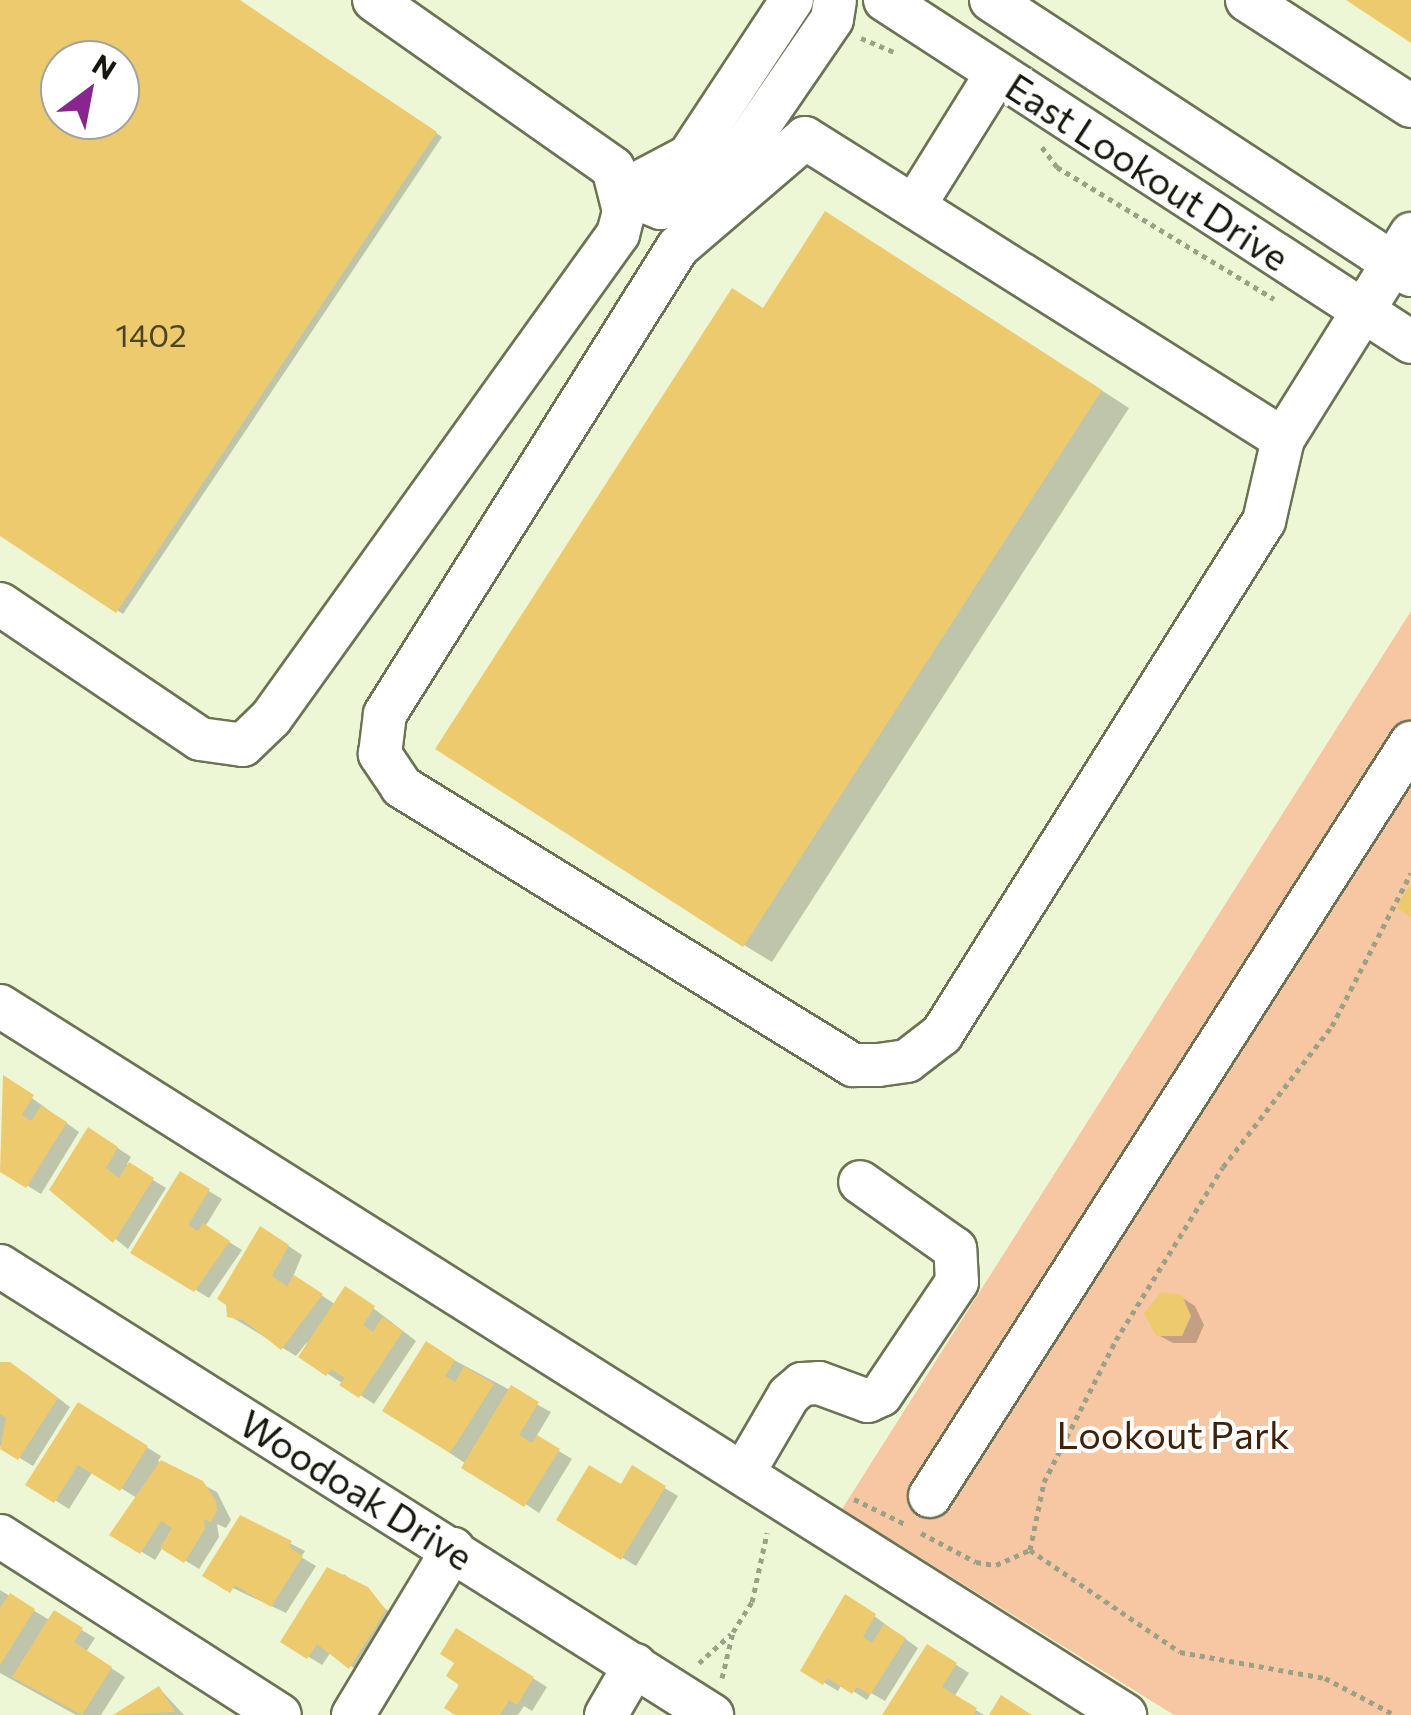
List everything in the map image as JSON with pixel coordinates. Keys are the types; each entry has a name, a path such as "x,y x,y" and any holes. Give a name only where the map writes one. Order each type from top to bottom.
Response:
{"street":[{"path":"0,604 200,738 243,744 271,718 618,234 622,192 612,168 374,0"},
{"path":"622,192 689,156 792,0"},
{"path":"622,192 661,208 724,176 832,19 835,0"},
{"name":"East Lookout Drive","path":"885,0 1411,342"},
{"name":"East Lookout Drive","path":"991,0 1405,258"},
{"path":"1247,0 1411,106"},
{"path":"916,204 996,73"},
{"path":"1284,439 916,204 805,138 678,247 385,714 380,754 402,787 853,1064 907,1061 942,1034 1264,522 1284,439 1364,310 1405,258"},
{"path":"930,1496 1411,742"},
{"path":"0,1006 1125,1715"},
{"path":"744,1472 790,1395 802,1384 819,1383 868,1401 881,1396 956,1282 955,1248 860,1182"},
{"name":"Woodoak Drive","path":"0,1266 698,1701"},
{"path":"0,1536 280,1715"},
{"path":"353,1715 454,1549"},
{"path":"606,1715 635,1665"}],"path":[{"path":"1030,1550 1180,1652 1325,1678 1394,1715"},
{"path":"698,1701 734,1632"}],"green space":[{"name":"Lookout Park","path":"1411,611 1411,1715 1174,1715 842,1509"}],"building":[{"path":"0,0 240,0 437,132 116,613 0,536"},
{"path":"1346,0 1411,0 1411,43"},
{"path":"825,211 1102,390 743,947 435,749 732,288 763,308"},
{"path":"1411,883 1411,917 1396,908"},
{"path":"3,1075 34,1095 22,1115 31,1121 41,1106 67,1122 26,1188 0,1172"},
{"path":"88,1127 118,1147 106,1168 119,1178 129,1162 154,1178 113,1243 49,1190"},
{"path":"180,1171 210,1189 188,1225 198,1231 203,1223 230,1241 194,1292 130,1253"},
{"path":"260,1226 289,1245 272,1276 287,1286 294,1275 323,1294 281,1350 243,1320 227,1317 226,1305 217,1299"},
{"path":"345,1286 375,1306 363,1325 373,1332 382,1317 403,1331 359,1398 339,1385 345,1378 331,1369 326,1376 298,1357"},
{"path":"1161,1292 1182,1295 1191,1316 1182,1336 1156,1336 1144,1313"},
{"path":"426,1341 455,1360 445,1376 455,1382 464,1366 494,1384 450,1453 382,1411"},
{"path":"0,1362 10,1362 58,1398 18,1460 0,1449 6,1418 0,1414"},
{"path":"511,1385 539,1402 519,1435 532,1443 537,1435 560,1449 524,1507 461,1468"},
{"path":"78,1402 148,1446 120,1491 78,1465 54,1503 25,1485"},
{"path":"161,1460 203,1481 216,1501 217,1511 211,1522 204,1519 205,1529 184,1563 160,1548 172,1528 161,1521 140,1554 109,1535"},
{"path":"589,1465 621,1484 632,1465 666,1486 621,1560 556,1520"},
{"path":"240,1515 292,1541 289,1547 303,1556 271,1607 235,1585 230,1593 202,1576"},
{"path":"327,1567 368,1587 386,1610 349,1669 317,1644 307,1659 280,1642"},
{"path":"10,1593 35,1609 0,1665 0,1608"},
{"path":"845,1594 876,1614 863,1637 872,1643 884,1624 906,1638 870,1695 857,1687 852,1694 827,1678 823,1685 800,1671"},
{"path":"54,1610 83,1628 74,1642 112,1667 82,1715 12,1677"},
{"path":"456,1628 534,1677 517,1705 509,1700 500,1715 455,1715 444,1708 459,1685 446,1676 454,1663 440,1654"},
{"path":"927,1644 957,1663 942,1687 977,1708 974,1715 882,1715"},
{"path":"159,1686 175,1712 113,1715"},
{"path":"1001,1695 1032,1715 989,1715"}]}
